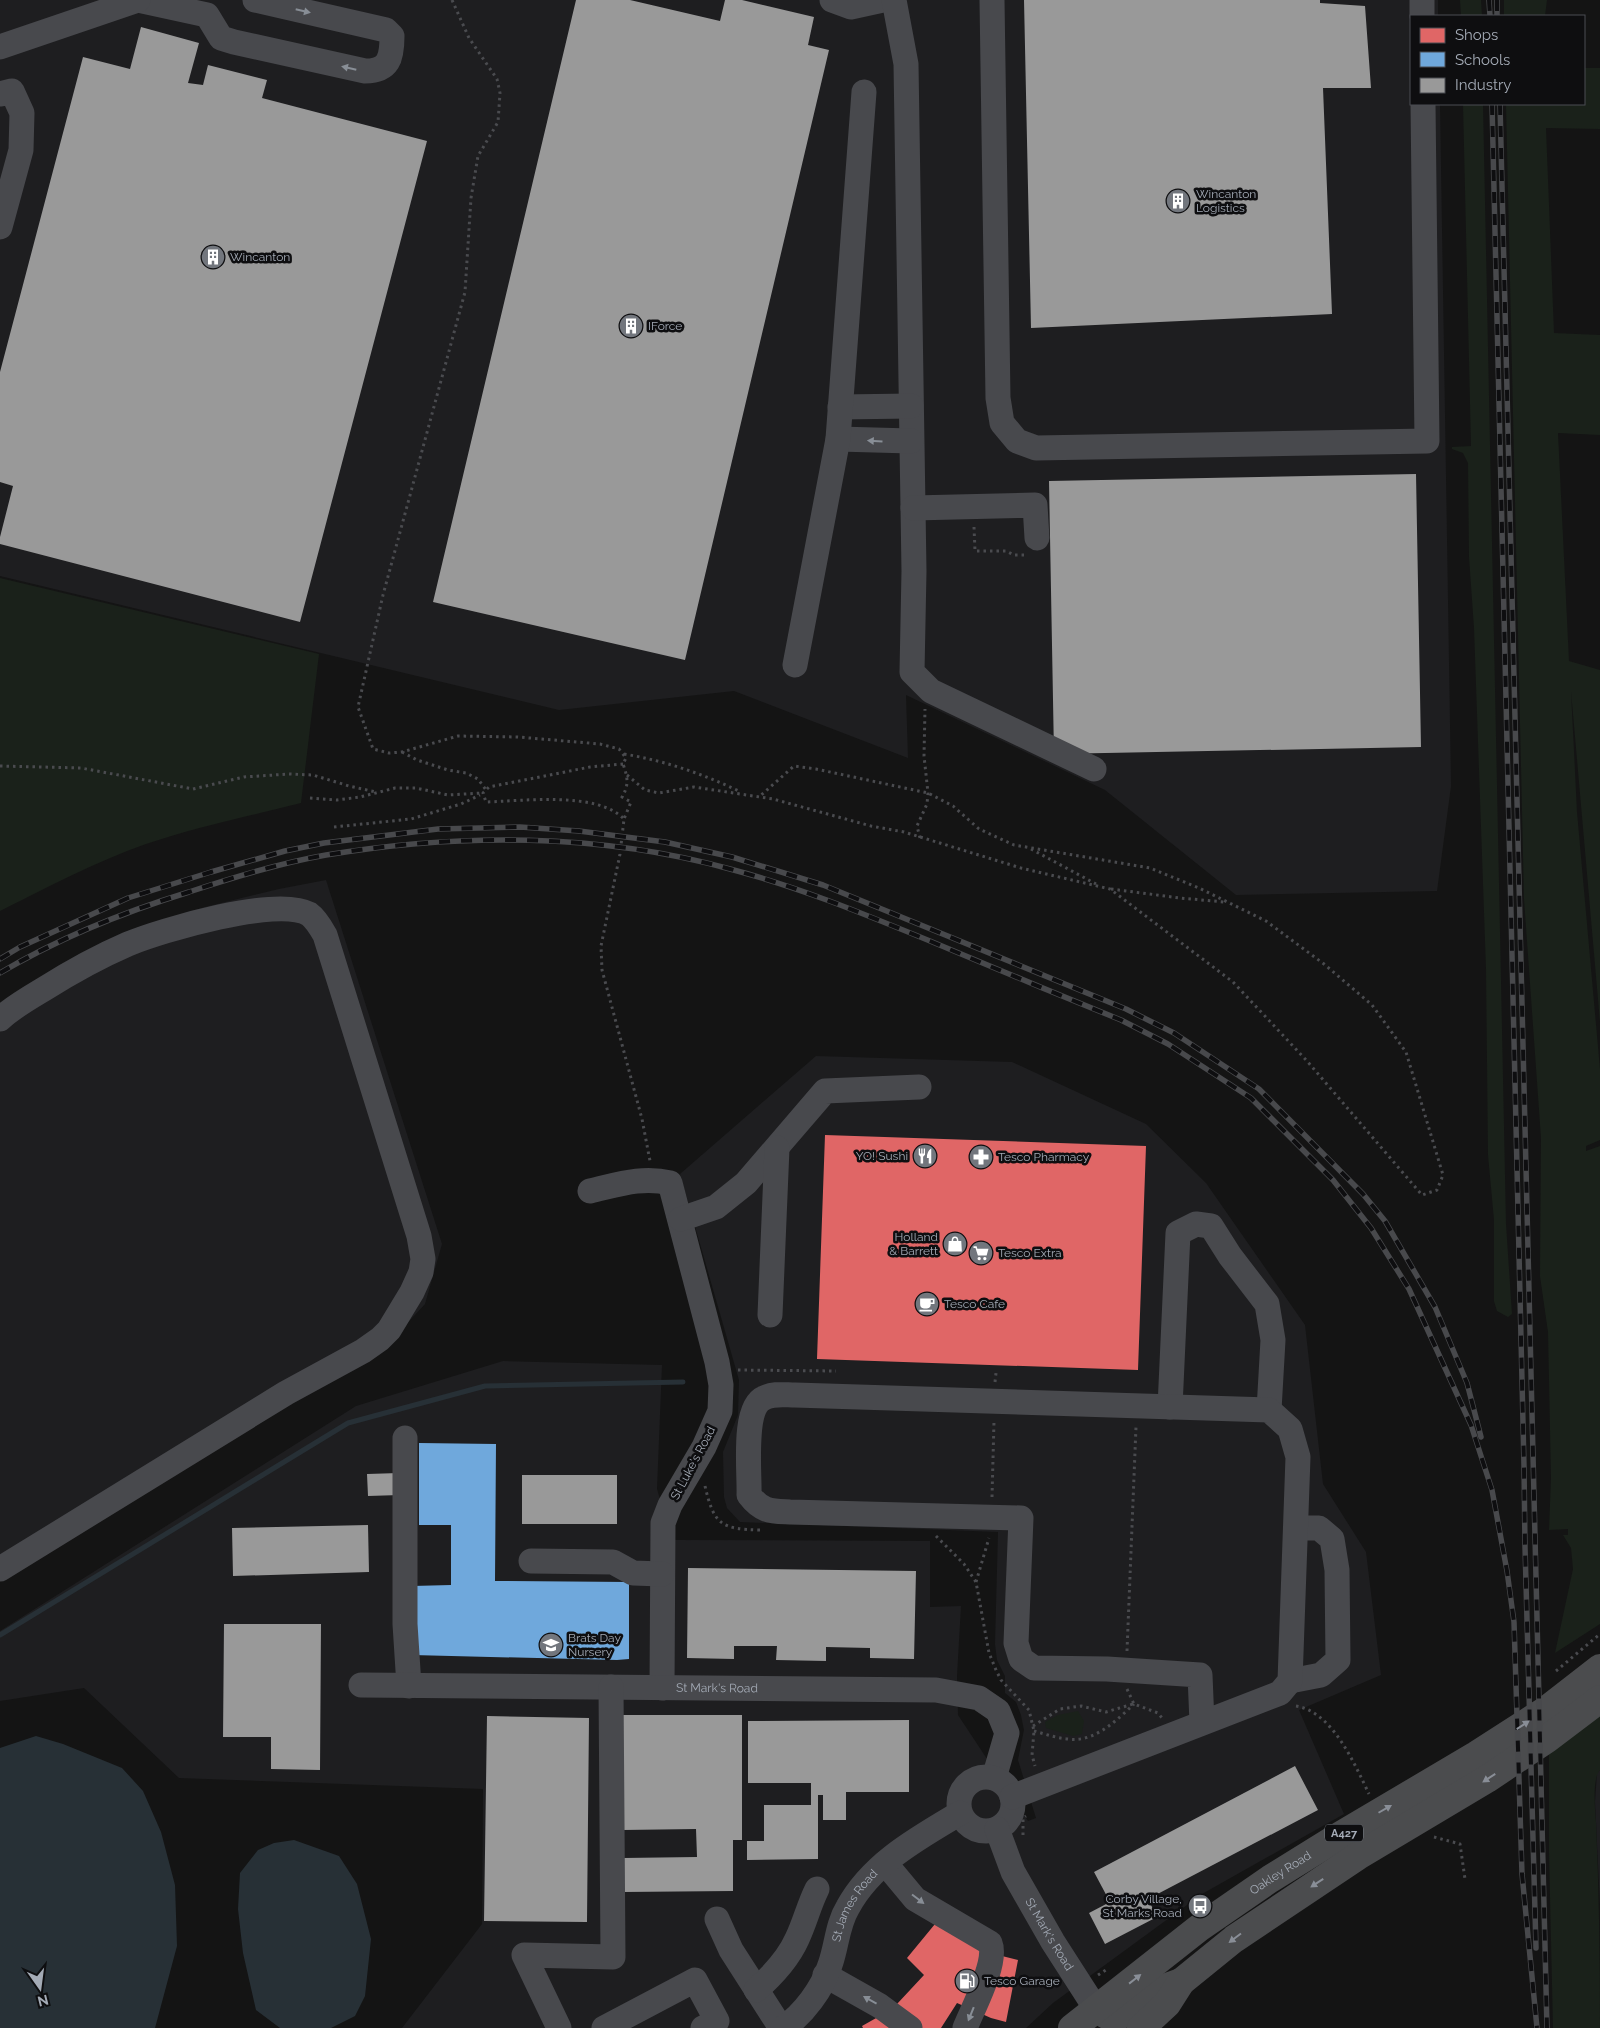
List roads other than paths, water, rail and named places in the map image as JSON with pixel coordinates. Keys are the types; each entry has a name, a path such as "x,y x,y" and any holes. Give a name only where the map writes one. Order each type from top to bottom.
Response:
{"highway":[{"name":"Oakley Road","path":"1072,2028 1100,2018 1199,1928 1341,1835 1476,1755 1546,1710 1600,1668"},
{"name":"A427","path":"1141,2028 1167,2004 1181,1982 1234,1939 1358,1856 1487,1779 1547,1739 1600,1699"},
{"path":"1100,2018 1121,2015 1156,1991 1181,1982"}],"street":[{"path":"0,47 138,0 207,15 221,38 234,42 365,71 376,71 384,66 389,59 392,36 386,30 255,0"},
{"path":"832,0 852,7 883,0"},
{"path":"894,0 906,64 914,571 912,672 930,691 1094,769"},
{"path":"992,0 998,398 1002,423 1017,441 1036,448 1427,441 1423,105"},
{"path":"1422,0 1422,15"},
{"path":"0,94 12,91 22,113 21,150 0,227"},
{"path":"795,665 838,439 864,92"},
{"path":"840,407 911,406"},
{"path":"838,439 912,441"},
{"path":"913,508 1035,505 1034,547"},
{"path":"0,1019 26,1000 76,969 129,944 224,916 267,909 289,909 309,914 325,935 419,1236 423,1259 422,1272 412,1292 388,1330 380,1339 363,1351 286,1393 228,1428 0,1569"},
{"path":"681,1219 716,1206 746,1183 825,1091 919,1087"},
{"path":"770,1315 777,1148"},
{"name":"St Luke's Road","path":"590,1192 630,1182 655,1179 670,1183 720,1372 720,1411 704,1448 670,1505 663,1523 662,1688"},
{"path":"1170,1407 1178,1233 1196,1224 1211,1226 1230,1256 1266,1304 1272,1340 1269,1410"},
{"path":"1021,1805 1007,1786 994,1778 977,1778 964,1789 960,1796 960,1813 964,1821 978,1830 997,1829 1009,1818 1012,1810 1021,1805 1202,1723 1280,1693 1290,1681 1298,1457 1290,1428 1269,1410 776,1395 763,1398 754,1406 750,1421 750,1495 756,1504 768,1511 1021,1518 1016,1643 1020,1659 1034,1668 1127,1670 1200,1675 1202,1723"},
{"path":"406,1438 405,1624 408,1686"},
{"path":"1290,1681 1321,1675 1338,1660 1337,1570 1332,1539 1319,1528 1296,1528"},
{"path":"531,1561 613,1562 633,1573 662,1574"},
{"name":"St Mark's Road","path":"361,1685 936,1690 979,1698 998,1712 1007,1733 994,1778"},
{"path":"559,2028 524,1956 613,1957 611,1687"},
{"name":"St James Road","path":"782,2028 792,2022 816,1994 830,1966 836,1936 847,1908 867,1880 885,1863 930,1831 960,1813"},
{"name":"St Mark's Road","path":"997,1829 1013,1872 1100,2018"},
{"path":"885,1863 915,1898 990,1943 992,1948 991,1962 965,2028"},
{"path":"756,1990 774,1973 797,1940 808,1907 818,1889"},
{"path":"716,1919 731,1950 782,2028"},
{"path":"825,1975 880,2006 910,2028"},
{"path":"604,2028 695,1980 716,2021 703,2028"}],"waterway":[{"path":"0,1635 348,1423 485,1386 683,1382"}],"railway":[{"path":"1489,0 1490,15"},
{"path":"1497,0 1497,15"},
{"path":"1492,105 1536,1948"},
{"path":"1500,105 1547,2028"},
{"path":"0,959 20,947 128,898 211,872 285,851 324,843 438,829 520,827 579,831 665,842 732,857 823,885 1126,1009 1174,1033 1259,1089 1363,1194 1385,1221 1435,1307 1467,1383 1481,1437"},
{"path":"0,973 45,948 116,917 223,881 292,862 326,855 427,843 478,840 580,843 681,857 756,876 831,902 1121,1020 1168,1044 1251,1098 1333,1180 1371,1228 1409,1289 1471,1425 1492,1490 1514,1622 1522,1874 1537,2028"}],"place":[{"name":"Wincanton Logistics","path":"1178,201"},
{"name":"Wincanton","path":"213,257"},
{"name":"IForce","path":"631,326"},
{"name":"YO! Sushi","path":"925,1156"},
{"name":"Tesco Pharmacy","path":"981,1157"},
{"name":"Holland & Barrett","path":"955,1244"},
{"name":"Tesco Extra","path":"981,1253"},
{"name":"Tesco Cafe","path":"927,1304"},
{"name":"Brats Day Nursery","path":"551,1645"},
{"name":"Corby Village, St Marks Road","path":"1200,1906"},
{"name":"Tesco Garage","path":"967,1981"}]}
